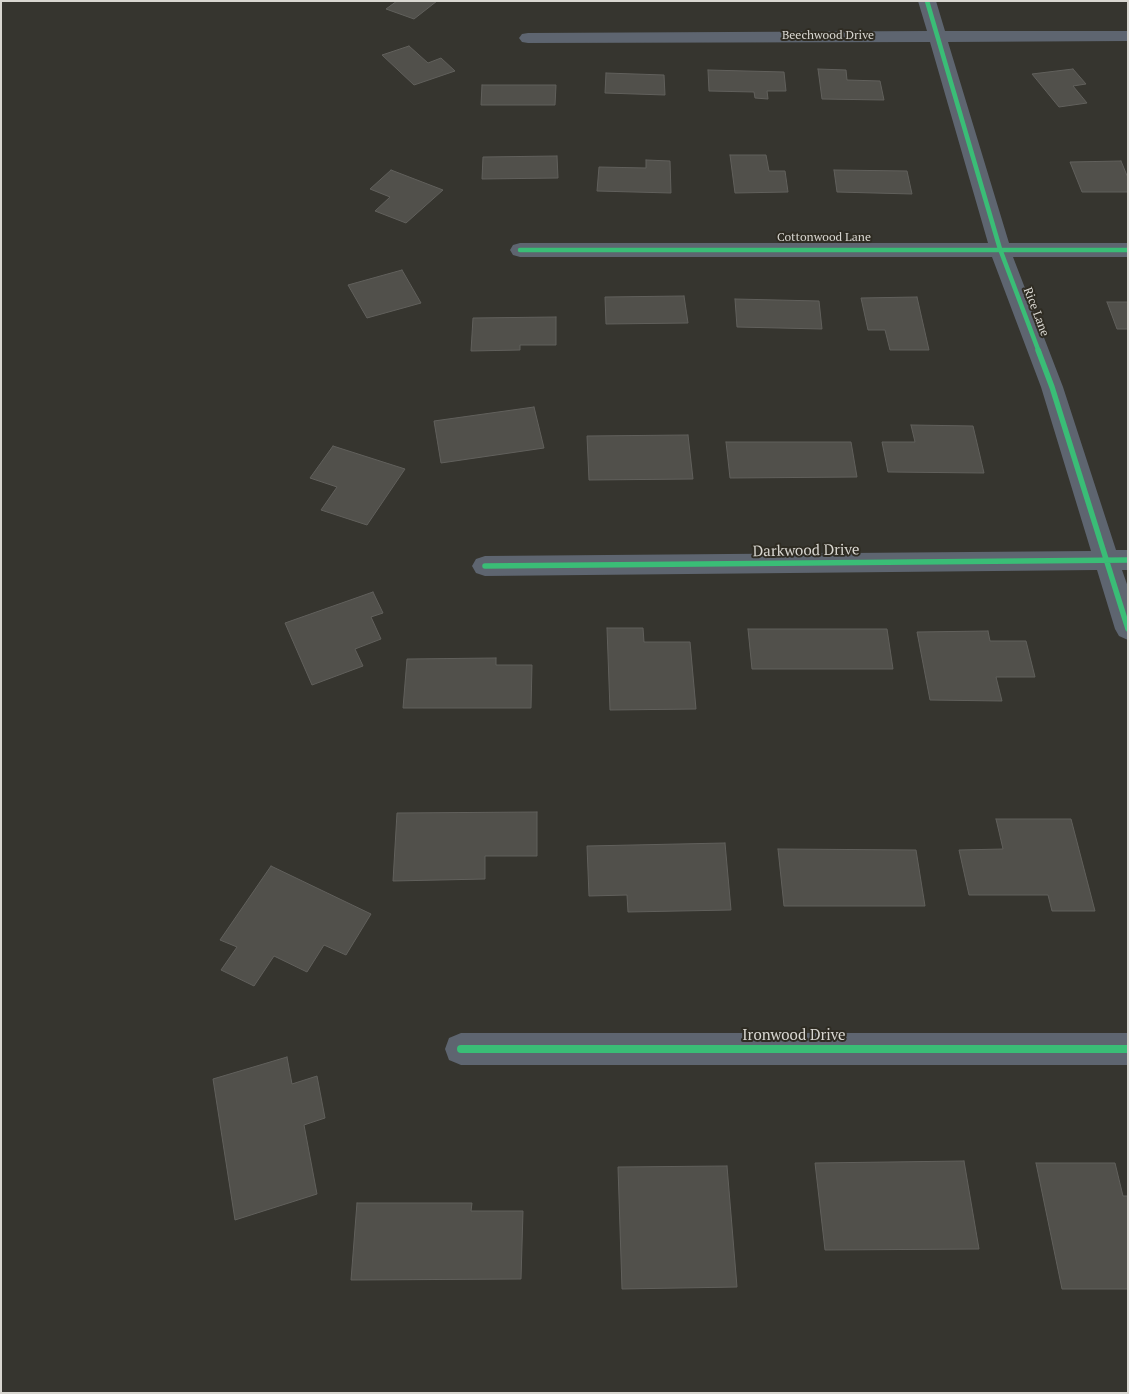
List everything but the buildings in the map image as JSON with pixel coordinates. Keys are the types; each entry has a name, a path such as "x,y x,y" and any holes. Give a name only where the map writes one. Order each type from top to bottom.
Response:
{"street":[{"name":"Rice Lane","path":"927,1 1000,248 1117,560 1128,629"},
{"name":"Beechwood Drive","path":"528,38 1128,36"},
{"name":"Cottonwood Lane","path":"520,250 1000,248 1128,250"},
{"name":"Darkwood Drive","path":"486,566 1117,560"},
{"name":"Ironwood Drive","path":"461,1049 1128,1049"}],"cycle path":[{"path":"927,1 1000,249 1052,387 1128,629"},
{"path":"520,250 1128,250"},
{"path":"485,566 1128,560"},
{"path":"461,1049 1128,1049"}]}
